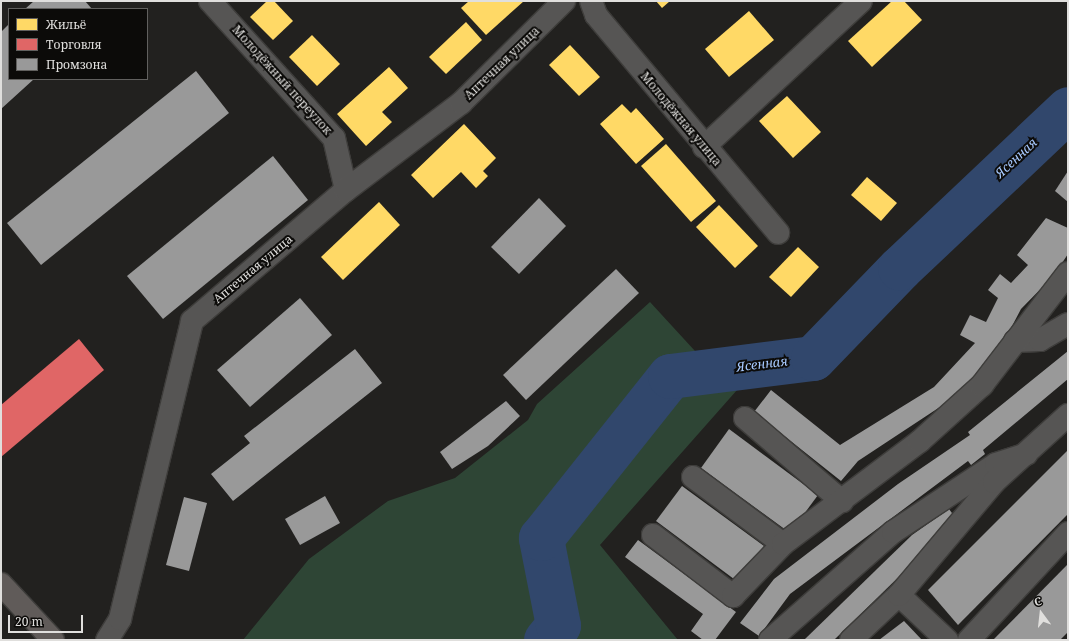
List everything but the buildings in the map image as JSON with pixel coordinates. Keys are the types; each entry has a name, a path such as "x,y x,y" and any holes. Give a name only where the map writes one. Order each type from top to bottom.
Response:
{"main road":[{"path":"1,584 53,640"}],"street":[{"name":"Аптечная улица","path":"107,640 120,619 192,321 346,190 461,103 564,1"},
{"name":"Молодёжная улица","path":"591,1 596,15 704,147 778,233"},
{"path":"704,147 861,1"},
{"name":"Молодёжный переулок","path":"214,3 334,138 346,190"},
{"path":"653,535 733,596 783,544 920,441 982,385 1068,273"},
{"path":"1015,341 1040,340 1068,324"},
{"path":"851,640 899,595 994,482 1068,415"},
{"path":"746,418 842,501"},
{"path":"770,640 893,532 996,464 1026,454"},
{"path":"693,477 783,544"},
{"path":"969,640 1068,533"},
{"path":"899,595 947,640"}],"green space":[{"path":"650,302 695,351 776,346 600,545 678,640 243,640 309,559 388,501 455,478 528,420 537,404"}],"waterway":[{"name":"Ясенная","path":"546,640 558,625 541,538 670,376 813,358 900,268 1068,109"}]}
